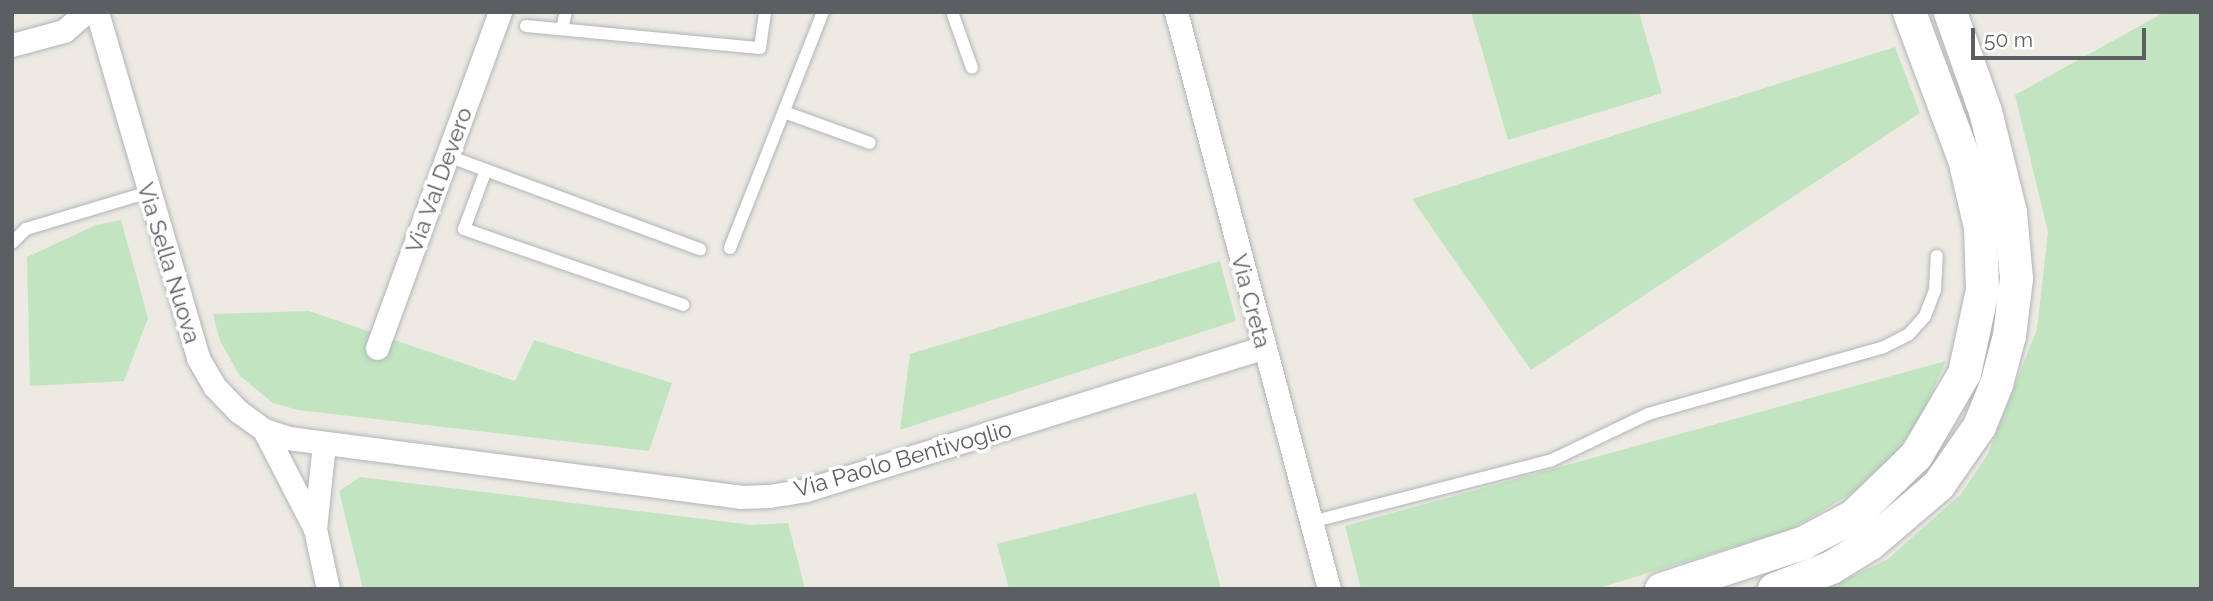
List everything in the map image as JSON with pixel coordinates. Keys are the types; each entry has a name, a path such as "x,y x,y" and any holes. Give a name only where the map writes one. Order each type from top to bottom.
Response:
{"main road":[{"path":"1661,589 1802,543 1853,516 1916,455 1964,373 1982,290 1980,227 1964,159 1909,12"},
{"path":"1774,589 1831,567 1870,543 1938,485 1979,426 1996,384 2009,335 2015,278 2010,212 1985,111 1950,12"}],"street":[{"path":"12,45 64,31 86,12"},
{"name":"Via Sella Nuova","path":"97,12 146,193 198,359 215,386 264,430 324,444"},
{"name":"Via Val Devero","path":"377,348 500,12"},
{"name":"Via Creta","path":"1176,12 1329,589"},
{"name":"Via Paolo Bentivoglio","path":"324,444 740,497 769,496 806,491 1264,347"},
{"path":"264,430 315,529 328,589"},
{"path":"315,529 324,444"}],"lane":[{"path":"562,30 566,12"},
{"path":"526,26 760,48 765,12"},
{"path":"730,248 823,12"},
{"path":"952,12 972,68"},
{"path":"784,112 870,143"},
{"path":"448,156 700,248"},
{"path":"486,170 464,229 683,305"},
{"path":"12,243 26,229 146,193"},
{"path":"1311,522 1552,460 1648,414 1882,348 1909,334 1925,316 1935,290 1937,256"}],"green space":[{"path":"1471,12 1639,12 1662,93 1508,140"},
{"path":"2165,12 2201,12 2201,589 1826,589 1888,559 1961,494 1988,454 2037,329 2048,232 2015,95"},
{"path":"1895,47 1920,113 1531,370 1412,199"},
{"path":"121,220 148,318 124,381 30,386 27,257 96,225"},
{"path":"1220,261 1236,321 900,430 910,354"},
{"path":"309,311 515,381 534,340 672,383 649,451 298,410 273,403 240,376 220,341 213,314"},
{"path":"1946,361 1920,418 1895,454 1861,488 1791,529 1596,589 1361,589 1345,526"},
{"path":"360,477 752,525 788,523 805,589 363,589 339,491"},
{"path":"1196,493 1221,589 1009,589 997,544"}]}
